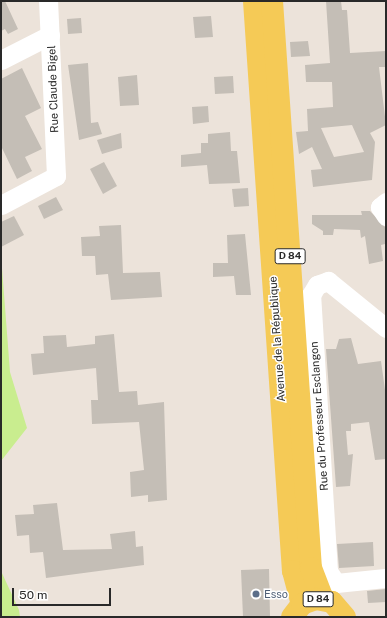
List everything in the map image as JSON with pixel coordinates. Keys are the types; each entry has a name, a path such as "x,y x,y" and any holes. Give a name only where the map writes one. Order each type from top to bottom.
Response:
{"main road":[{"name":"Avenue de la République","path":"254,1 293,571 306,607"},
{"name":"Avenue de la République","path":"272,1 311,568 306,607"},
{"name":"D 84","path":"306,607 339,608 345,617"}],"street":[{"name":"Rue Claude Bigel","path":"1,205 56,176 48,1"},
{"path":"1,60 50,35"},
{"path":"386,202 380,207 386,216"},
{"name":"Rue du Professeur Esclangon","path":"385,578 336,583 328,571 311,295 317,285 328,281 386,328"}],"green space":[{"path":"1,255 10,372 27,428 1,461"},
{"path":"1,571 19,610 20,617 1,617"}],"building":[{"path":"1,1 5,1 18,29 8,34 5,29 1,31"},
{"path":"326,1 341,1 342,10 347,10 350,53 386,51 386,67 379,67 386,125 370,133 375,142 372,180 313,187 311,170 322,169 312,147 299,154 296,132 308,131 307,109 333,107 332,82 306,82 305,65 330,63","holes":["352,125 364,152 334,157 321,128"]},
{"path":"211,16 213,37 195,38 193,17"},
{"path":"81,18 82,33 68,34 67,19"},
{"path":"308,41 310,56 291,57 290,42"},
{"path":"88,63 91,123 98,122 102,134 79,140 68,65"},
{"path":"22,68 41,108 25,116 42,149 25,157 32,171 17,179 1,146 1,79"},
{"path":"137,75 139,105 120,106 118,77"},
{"path":"233,76 234,93 215,94 214,77"},
{"path":"208,106 209,122 193,124 192,107"},
{"path":"230,132 231,151 237,151 240,183 209,184 207,165 181,167 181,155 201,153 201,143 208,143 208,134"},
{"path":"121,133 122,148 102,154 97,140"},
{"path":"104,162 117,186 103,194 90,169"},
{"path":"248,188 249,206 234,207 232,189"},
{"path":"56,197 63,210 44,219 38,206"},
{"path":"361,211 370,211 386,228 385,244 381,245 383,261 369,264 365,236 361,238 360,230 334,229 333,235 323,235 323,231 312,224 312,215 362,215"},
{"path":"14,216 24,235 1,247 1,222"},
{"path":"121,225 123,273 160,272 162,297 111,300 108,274 96,275 95,256 82,256 81,237 100,236 99,226"},
{"path":"245,234 251,295 236,295 234,276 213,277 213,263 228,263 227,235"},
{"path":"114,334 119,392 137,391 138,405 164,402 167,500 148,502 148,495 131,497 130,472 144,470 139,422 92,424 91,400 98,400 96,368 33,375 31,354 44,353 43,336 66,335 67,347 95,344 95,336"},
{"path":"351,338 358,364 381,361 386,397 386,459 375,460 369,422 351,424 351,431 346,431 348,455 353,454 350,486 336,487 326,349 336,349 339,339"},
{"path":"57,503 63,550 112,549 110,534 135,531 136,547 143,546 144,565 46,578 43,552 30,553 29,535 17,536 15,515 34,514 33,505"},
{"path":"373,542 374,566 339,568 337,544"},
{"name":"Esso","path":"269,569 270,617 243,617 241,570"},
{"path":"386,589 386,602 368,603 367,591"}],"place":[{"name":"Esso","path":"256,594"}]}
